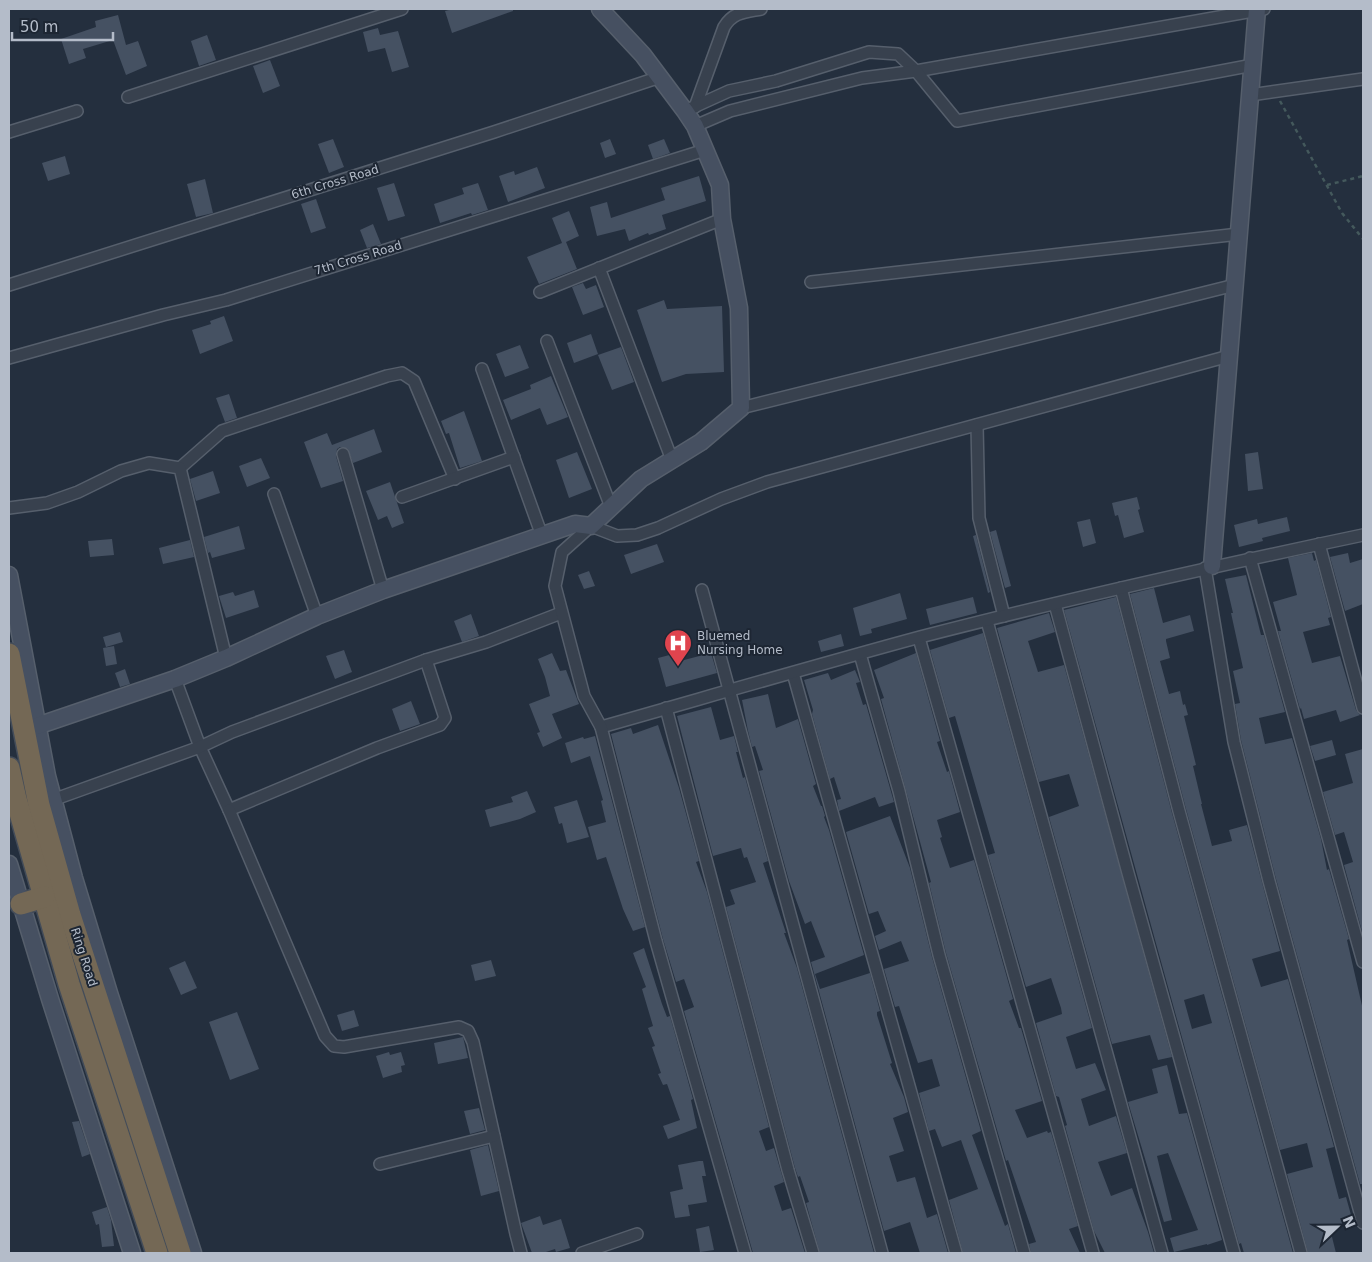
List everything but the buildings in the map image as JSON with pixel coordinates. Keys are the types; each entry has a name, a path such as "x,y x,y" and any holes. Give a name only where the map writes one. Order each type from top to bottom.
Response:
{"highway":[{"name":"Ring Road","path":"9,654 46,803 70,915 172,1207 180,1253"},
{"name":"Ring Road","path":"9,768 69,984 158,1253"},
{"path":"21,904 44,897"}],"street":[{"path":"128,97 402,9"},
{"path":"600,9 690,109 695,126 720,185 722,219 739,308 741,408"},
{"path":"690,109 728,14 761,9"},
{"path":"695,126 730,111 862,78 1260,9 1252,65 1229,356 1208,567 1234,742 1268,881 1363,1223"},
{"path":"690,109 729,91 776,81 868,52 898,54 916,70 957,121 1252,65"},
{"name":"6th Cross Road","path":"9,285 494,132 660,77"},
{"path":"1250,95 1363,78"},
{"path":"9,132 77,111"},
{"name":"7th Cross Road","path":"9,358 144,320 226,300 705,150"},
{"path":"540,292 722,219"},
{"path":"811,282 1239,234"},
{"path":"599,268 672,460"},
{"path":"745,1253 656,941 601,727 584,696 561,613 555,586 562,552 641,479 701,442 741,408 1234,285"},
{"path":"547,341 612,506"},
{"path":"37,726 175,679 317,616 383,590 576,524 591,526 617,536 637,535 658,528 721,499 767,482 1229,356"},
{"path":"482,369 542,536"},
{"path":"180,468 222,431 402,373 414,381 455,479"},
{"path":"977,425 979,518 1004,616"},
{"path":"343,454 383,590"},
{"path":"402,497 514,457"},
{"path":"9,508 47,503 78,492 120,471 149,463 180,468"},
{"path":"180,468 226,658"},
{"path":"274,494 317,616"},
{"path":"601,727 987,620 1208,567 1363,535"},
{"path":"1319,544 1363,708"},
{"path":"1250,558 1330,837 1363,962"},
{"path":"9,575 37,726 46,803 200,747 232,732 426,660 486,642 561,613"},
{"path":"1121,588 1179,811 1301,1253"},
{"path":"702,590 731,690 832,1073 882,1253"},
{"path":"1056,604 1128,873 1234,1253"},
{"path":"987,620 1162,1253"},
{"path":"920,638 1093,1253"},
{"path":"860,654 899,791 939,955 1024,1253"},
{"path":"230,810 377,748 440,725 445,718 426,660"},
{"path":"793,673 956,1253"},
{"path":"175,679 200,747 230,810 325,1036 329,1041 334,1046 344,1047 459,1027 468,1031 473,1042 521,1253"},
{"path":"666,708 788,1170 813,1253"},
{"path":"9,864 132,1253"},
{"path":"380,1164 494,1136"},
{"path":"172,1207 193,1253"},
{"path":"582,1253 637,1234"}],"path":[{"path":"1275,92 1342,213 1363,239"},
{"path":"1327,185 1363,176"}],"place":[{"name":"Bluemed Nursing Home","path":"678,667"}]}
